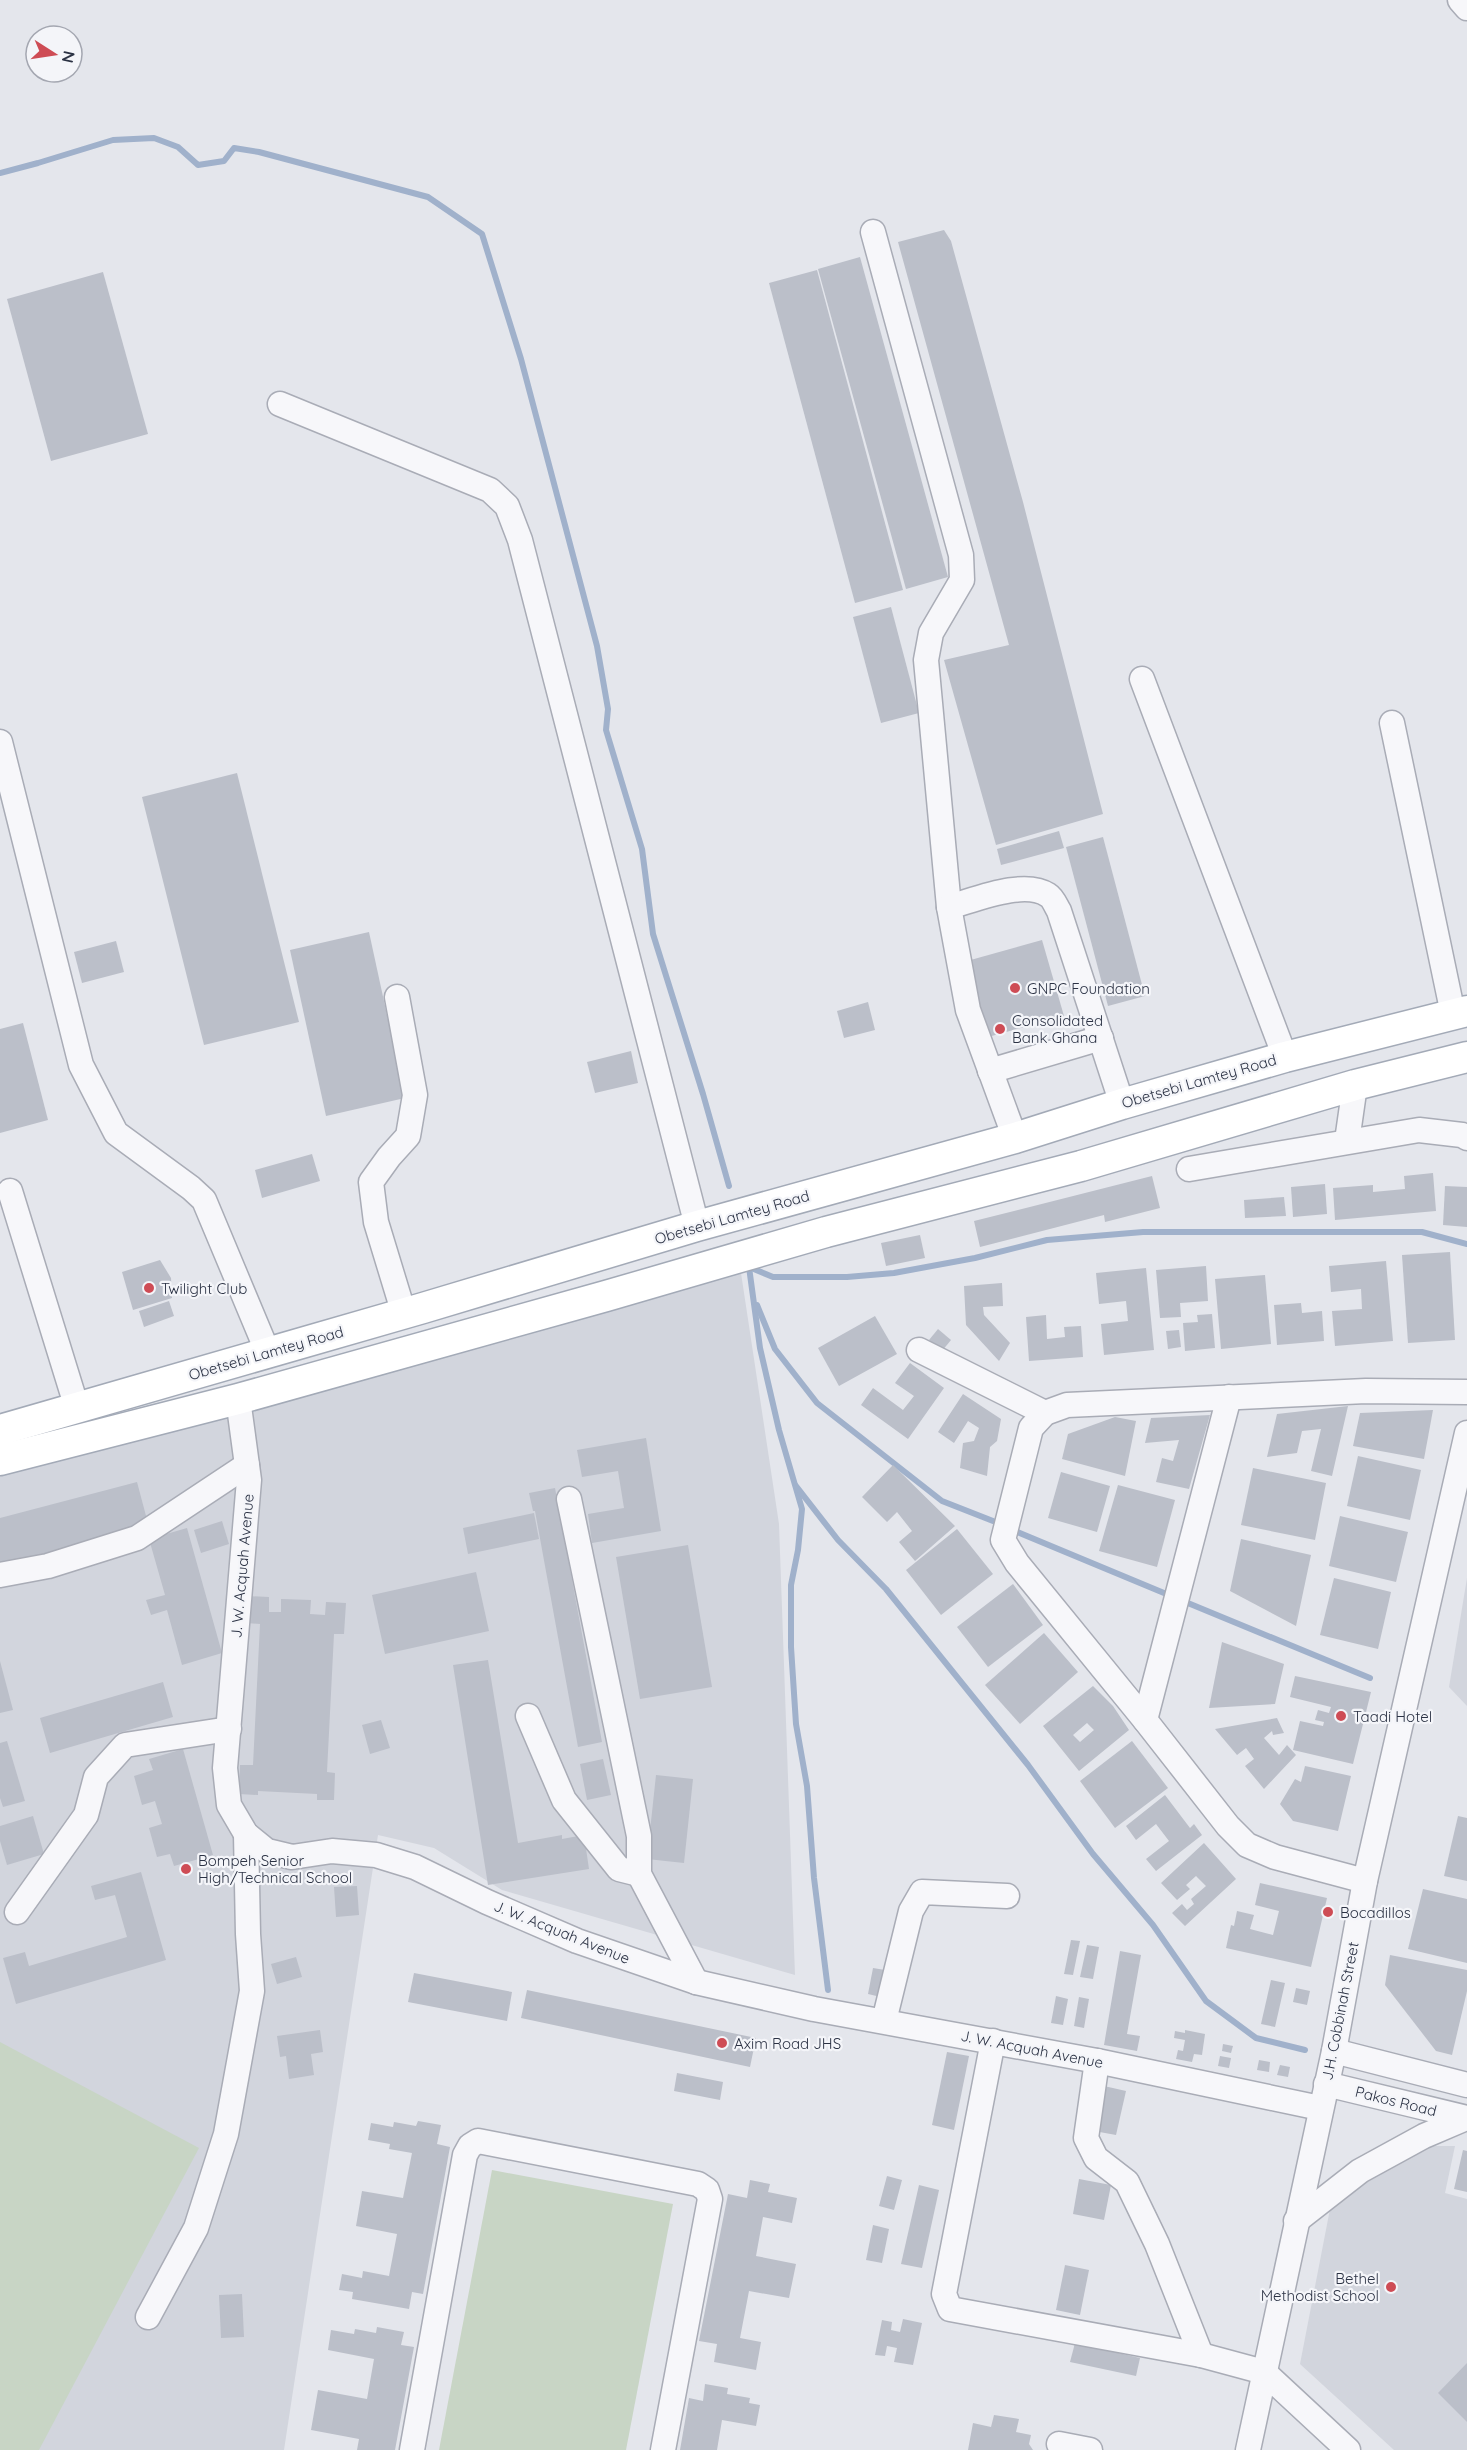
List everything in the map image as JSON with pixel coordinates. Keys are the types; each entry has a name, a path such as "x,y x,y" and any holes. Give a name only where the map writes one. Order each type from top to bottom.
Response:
{"main road":[{"name":"Obetsebi Lamtey Road","path":"0,1430 404,1314 697,1226 1014,1138 1285,1057 1460,1012"},
{"path":"0,1460 238,1399 826,1232 1082,1166 1355,1085 1467,1057"}],"street":[{"path":"1460,0 1467,8"},
{"path":"873,232 962,555 962,580 931,633 926,660 949,907 968,1010 1014,1138"},
{"path":"280,404 490,490 507,506 520,540 697,1226"},
{"path":"1142,680 1285,1057"},
{"path":"1392,723 1460,1012"},
{"path":"0,742 81,1065 116,1132 204,1200 268,1353"},
{"path":"949,907 1015,890 1031,889 1050,896 1059,910 1122,1104"},
{"path":"397,997 415,1095 408,1136 388,1157 371,1182 376,1222 404,1314"},
{"path":"990,1071 1101,1038"},
{"path":"1347,1142 1355,1085"},
{"path":"1189,1168 1419,1130 1462,1135 1467,1138"},
{"path":"10,1191 77,1408"},
{"path":"919,1350 1045,1413"},
{"path":"1365,1881 1275,1857 1247,1845 1228,1826 1017,1563 1003,1540 1031,1428 1045,1413 1067,1405 1366,1391 1467,1392"},
{"path":"1145,1720 1229,1397"},
{"name":"J. W. Acquah Avenue","path":"238,1399 247,1465 248,1496 225,1768 230,1805 246,1834 267,1851 292,1857 332,1851 376,1855 415,1867 487,1902 577,1941 696,1982 814,2009 1097,2061 1320,2108"},
{"name":"J.H. Cobbinah Street","path":"1248,2450 1334,2051 1365,1881 1467,1433"},
{"path":"0,1575 48,1566 136,1538 247,1465"},
{"path":"569,1499 639,1836 639,1874 696,1982"},
{"path":"528,1716 564,1800 619,1869 639,1874"},
{"path":"17,1911 86,1815 96,1777 125,1745 229,1729"},
{"path":"148,2317 196,2228 226,2134 252,1991 248,1934 246,1834"},
{"path":"884,2021 911,1911 922,1892 1007,1896"},
{"path":"993,2041 944,2294 950,2309 1202,2355 1264,2372 1348,2450"},
{"path":"1334,2051 1467,2085"},
{"path":"1097,2061 1086,2138 1096,2158 1127,2182 1157,2244 1202,2355"},
{"name":"Pakos Road","path":"1326,2084 1467,2118"},
{"path":"1296,2221 1360,2171 1424,2136 1467,2118"},
{"path":"412,2450 465,2155 470,2146 478,2141 698,2184 707,2190 710,2199 663,2450"},
{"path":"1059,2444 1090,2450"}],"shaded area":[{"name":"Bompeh Senior High/Technical School","path":"741,1273 779,1524 795,1975 502,1890 434,1848 378,1835 284,2450 0,2450 0,1475"},
{"path":"1467,1578 1467,1706 1449,1687"},
{"name":"Bethel Methodist School","path":"1415,2146 1455,2146 1445,2193 1467,2199 1467,2450 1394,2450 1300,2364 1330,2209"}],"green space":[{"path":"0,2042 199,2148 39,2450 0,2450"},
{"path":"492,2170 673,2204 626,2450 439,2450"}],"building":[{"path":"944,230 951,241 1023,502 1103,814 996,845 944,660 1009,645 898,242"},
{"path":"860,257 948,577 906,589 818,269"},
{"path":"817,270 903,590 855,603 769,283"},
{"path":"103,272 148,434 51,461 7,299"},
{"path":"891,607 919,713 881,723 853,617"},
{"path":"237,773 299,1022 204,1045 142,797"},
{"path":"1059,831 1064,848 1001,865 997,849"},
{"path":"1103,837 1145,996 1108,1006 1066,847"},
{"path":"369,932 405,1098 326,1116 290,950"},
{"name":"GNPC Foundation","path":"1042,940 1064,1016 988,1037 967,961"},
{"path":"116,941 124,972 82,983 74,952"},
{"path":"868,1002 875,1030 844,1038 837,1011"},
{"path":"23,1023 48,1120 0,1133 0,1029"},
{"path":"631,1051 638,1083 595,1093 587,1062"},
{"path":"312,1154 320,1181 262,1198 255,1170"},
{"path":"1433,1173 1436,1211 1335,1220 1333,1188 1373,1185 1373,1192 1405,1189 1404,1176"},
{"path":"1152,1176 1160,1208 1105,1222 1104,1215 980,1247 974,1221"},
{"path":"1325,1184 1327,1214 1293,1217 1291,1187"},
{"path":"1445,1186 1467,1187 1467,1227 1443,1225"},
{"path":"1284,1197 1286,1216 1245,1218 1244,1200"},
{"path":"920,1235 925,1258 886,1266 881,1243"},
{"path":"1450,1252 1455,1340 1408,1343 1402,1255"},
{"name":"Twilight Club","path":"160,1260 171,1278 172,1298 133,1310 122,1272"},
{"path":"1386,1261 1393,1341 1335,1346 1332,1311 1362,1309 1361,1289 1331,1292 1329,1266"},
{"path":"1206,1266 1208,1301 1180,1303 1181,1317 1160,1318 1156,1270"},
{"path":"1146,1268 1154,1350 1104,1355 1101,1324 1128,1321 1126,1301 1099,1304 1096,1273"},
{"path":"1265,1275 1271,1344 1221,1349 1215,1279"},
{"path":"1002,1283 1003,1306 983,1307 984,1315 1010,1343 999,1361 966,1325 964,1286"},
{"path":"169,1301 174,1316 144,1327 139,1311"},
{"path":"1301,1303 1302,1313 1322,1311 1324,1341 1277,1345 1274,1305"},
{"path":"1212,1314 1215,1348 1185,1351 1183,1323 1198,1322 1197,1315"},
{"path":"1046,1315 1047,1339 1065,1337 1064,1327 1081,1326 1083,1357 1029,1361 1026,1317"},
{"path":"875,1316 897,1354 839,1386 818,1348"},
{"path":"938,1329 951,1340 942,1351 929,1340"},
{"path":"1179,1330 1181,1347 1168,1349 1166,1331"},
{"path":"910,1363 944,1388 908,1439 861,1405 873,1388 903,1410 914,1396 895,1383"},
{"path":"963,1394 1001,1419 997,1441 990,1447 987,1476 960,1468 963,1443 974,1441 979,1428 968,1421 954,1443 938,1432"},
{"path":"1348,1406 1332,1476 1311,1471 1321,1429 1302,1431 1297,1453 1267,1457 1277,1414"},
{"path":"1433,1410 1424,1459 1353,1446 1360,1413"},
{"path":"1210,1415 1189,1489 1156,1482 1162,1458 1173,1461 1179,1440 1145,1443 1151,1418"},
{"path":"1115,1417 1136,1421 1125,1476 1062,1459 1068,1434"},
{"path":"646,1438 661,1531 592,1543 588,1514 624,1508 618,1471 582,1477 577,1450"},
{"path":"1358,1456 1421,1470 1410,1520 1347,1506"},
{"path":"893,1465 955,1526 915,1561 899,1542 912,1531 897,1512 887,1522 862,1497"},
{"path":"1253,1468 1326,1483 1315,1540 1241,1525"},
{"path":"1061,1472 1110,1486 1097,1532 1048,1518"},
{"path":"137,1482 149,1527 0,1567 0,1518"},
{"path":"1118,1485 1175,1500 1157,1567 1099,1551"},
{"path":"555,1488 602,1742 578,1747 535,1511 533,1511 529,1493"},
{"path":"534,1513 539,1539 468,1554 463,1528"},
{"path":"1340,1516 1408,1532 1396,1582 1329,1566"},
{"path":"222,1521 229,1544 201,1553 194,1530"},
{"path":"187,1528 222,1653 182,1665 167,1610 151,1615 146,1600 165,1595 149,1539"},
{"path":"957,1529 993,1574 941,1615 906,1570"},
{"path":"1241,1539 1311,1555 1296,1626 1230,1591"},
{"path":"688,1545 712,1687 640,1699 616,1557"},
{"path":"476,1572 489,1631 385,1654 372,1595"},
{"path":"1334,1578 1391,1592 1378,1649 1320,1635"},
{"path":"1013,1584 1043,1625 988,1667 957,1627"},
{"path":"248,1596 269,1597 269,1612 281,1612 281,1599 311,1600 310,1614 325,1615 326,1602 346,1603 344,1634 334,1634 327,1772 335,1773 334,1800 317,1800 317,1794 258,1791 258,1795 239,1794 240,1765 253,1765 260,1624 246,1623"},
{"path":"1044,1633 1078,1672 1020,1724 985,1685"},
{"path":"1222,1642 1284,1664 1275,1704 1209,1708"},
{"path":"488,1660 518,1843 562,1835 562,1839 584,1835 589,1869 488,1885 453,1665"},
{"path":"0,1661 13,1710 0,1713"},
{"name":"Taadi Hotel","path":"1295,1676 1371,1692 1353,1764 1293,1750 1300,1721 1323,1726 1324,1722 1315,1720 1318,1710 1329,1713 1331,1707 1290,1697"},
{"path":"163,1682 173,1717 50,1753 40,1718"},
{"path":"1093,1686 1113,1706 1129,1730 1079,1771 1043,1726","holes":["1087,1723 1094,1730 1080,1742 1073,1735"]},
{"path":"1277,1718 1284,1733 1273,1735 1272,1731 1264,1738 1279,1755 1287,1745 1296,1755 1264,1789 1245,1766 1254,1759 1246,1748 1237,1755 1215,1729"},
{"path":"381,1720 390,1748 370,1754 362,1725"},
{"path":"7,1741 25,1801 3,1807 0,1798 0,1743"},
{"path":"1132,1741 1168,1788 1115,1828 1080,1781"},
{"path":"183,1749 213,1855 174,1866 170,1854 157,1857 149,1828 162,1824 155,1801 142,1805 134,1776 153,1770 149,1759"},
{"path":"603,1759 611,1795 587,1800 580,1764"},
{"path":"1305,1766 1351,1776 1338,1831 1293,1821 1280,1804 1295,1779 1301,1782"},
{"path":"656,1775 693,1779 684,1863 647,1859"},
{"path":"1165,1795 1190,1828 1194,1824 1202,1835 1156,1871 1146,1859 1169,1841 1156,1824 1136,1840 1126,1826"},
{"path":"33,1816 44,1854 7,1865 0,1841 0,1826"},
{"path":"1458,1816 1467,1818 1467,1881 1444,1876"},
{"path":"1204,1843 1236,1879 1185,1926 1172,1913 1182,1904 1187,1910 1194,1904 1191,1899 1206,1886 1196,1876 1186,1885 1190,1889 1177,1900 1161,1883"},
{"path":"141,1872 166,1960 16,2004 3,1958 25,1952 29,1966 127,1937 115,1895 95,1900 91,1886"},
{"path":"1260,1883 1327,1898 1311,1967 1226,1948 1237,1911 1254,1915 1250,1929 1273,1935 1279,1911 1255,1905"},
{"path":"357,1886 359,1915 336,1917 334,1887"},
{"path":"1423,1889 1467,1899 1467,1963 1408,1949"},
{"path":"1071,1940 1080,1941 1073,1975 1064,1974"},
{"path":"1087,1945 1099,1947 1093,1979 1080,1977"},
{"path":"1120,1951 1141,1955 1127,2034 1140,2036 1137,2051 1104,2045"},
{"path":"1390,1955 1467,1970 1467,1991 1452,2055 1436,2051 1385,1985"},
{"path":"296,1957 302,1977 277,1984 271,1964"},
{"path":"873,1968 891,1971 885,1998 868,1994"},
{"path":"414,1973 512,1992 507,2021 408,2002"},
{"path":"1271,1980 1285,1983 1275,2027 1261,2024"},
{"path":"1296,1988 1310,1991 1307,2005 1293,2002"},
{"path":"527,1990 756,2038 750,2067 521,2018"},
{"path":"1056,1996 1068,1999 1063,2025 1051,2023"},
{"path":"1079,1997 1089,1999 1084,2028 1074,2026"},
{"path":"320,2030 323,2052 311,2054 314,2075 289,2079 286,2056 280,2057 277,2036"},
{"path":"1185,2030 1205,2034 1202,2055 1194,2054 1192,2062 1176,2059 1178,2050 1183,2051 1185,2040 1174,2038 1175,2031 1185,2033"},
{"path":"1223,2044 1233,2046 1231,2053 1222,2051"},
{"path":"947,2052 969,2056 954,2130 932,2125"},
{"path":"1220,2056 1231,2058 1229,2068 1218,2066"},
{"path":"1259,2060 1270,2062 1269,2072 1257,2070"},
{"path":"1280,2065 1290,2067 1288,2077 1277,2075"},
{"path":"677,2073 723,2082 720,2100 674,2091"},
{"path":"1104,2086 1126,2091 1116,2135 1094,2131"},
{"path":"418,2121 441,2125 437,2144 450,2147 423,2294 412,2292 409,2309 352,2299 353,2292 339,2290 342,2274 362,2278 363,2271 389,2276 397,2234 356,2226 362,2191 403,2198 412,2153 389,2149 390,2144 368,2140 371,2123 393,2127 394,2122 416,2126"},
{"path":"1463,2150 1467,2151 1467,2192 1454,2189"},
{"path":"887,2176 902,2180 894,2210 879,2206"},
{"path":"1079,2179 1111,2185 1104,2220 1073,2214"},
{"path":"750,2180 770,2184 768,2192 797,2198 792,2223 763,2217 756,2256 796,2264 789,2298 749,2291 740,2338 761,2342 756,2370 714,2362 717,2344 699,2341 728,2194 747,2198"},
{"path":"919,2185 939,2190 922,2268 901,2264"},
{"path":"873,2225 889,2229 882,2263 866,2260"},
{"path":"1065,2265 1089,2270 1080,2315 1056,2310"},
{"path":"242,2294 244,2337 221,2338 219,2295"},
{"path":"903,2319 922,2323 913,2365 894,2362 897,2348 887,2346 885,2356 875,2355 882,2320 892,2322 891,2330 900,2332"},
{"path":"377,2327 404,2332 401,2345 414,2347 395,2450 357,2450 359,2439 311,2430 318,2390 367,2399 374,2359 328,2350 331,2330 354,2334 355,2329 376,2333"},
{"path":"1075,2343 1140,2358 1136,2376 1070,2362"},
{"path":"1467,2363 1467,2422 1438,2393"},
{"path":"705,2384 728,2388 727,2394 750,2398 749,2403 760,2405 756,2426 722,2420 717,2450 680,2450 689,2398 703,2401"},
{"path":"994,2415 1019,2419 1016,2432 1031,2435 1029,2444 1033,2450 968,2450 973,2423 991,2427"}],"waterway":[{"path":"0,173 113,140 154,138 178,147 198,165 224,161 234,148 259,152 428,197 482,234 521,359 597,646 608,709 606,730 642,849 653,934 729,1186"},
{"path":"749,1267 773,1277 847,1277 894,1273 975,1258 1047,1240 1143,1232 1422,1232 1467,1244"},
{"path":"749,1267 760,1348 779,1430 802,1509 798,1550 791,1585 791,1647 796,1724 807,1786 814,1878 828,1990"},
{"path":"757,1305 775,1349 817,1403 942,1501 993,1521"},
{"path":"796,1486 838,1540 886,1589 1028,1765 1093,1854 1153,1925 1206,2001 1256,2038 1305,2050"},
{"path":"1015,1531 1164,1593"},
{"path":"1183,1601 1370,1678"}],"place":[{"name":"GNPC Foundation","path":"1015,988"},
{"name":"Consolidated Bank Ghana","path":"1000,1029"},
{"name":"Twilight Club","path":"149,1288"},
{"name":"Taadi Hotel","path":"1341,1716"},
{"name":"Bompeh Senior High/Technical School","path":"186,1869"},
{"name":"Bocadillos","path":"1328,1912"},
{"name":"Axim Road JHS","path":"722,2043"},
{"name":"Bethel Methodist School","path":"1391,2287"}]}
